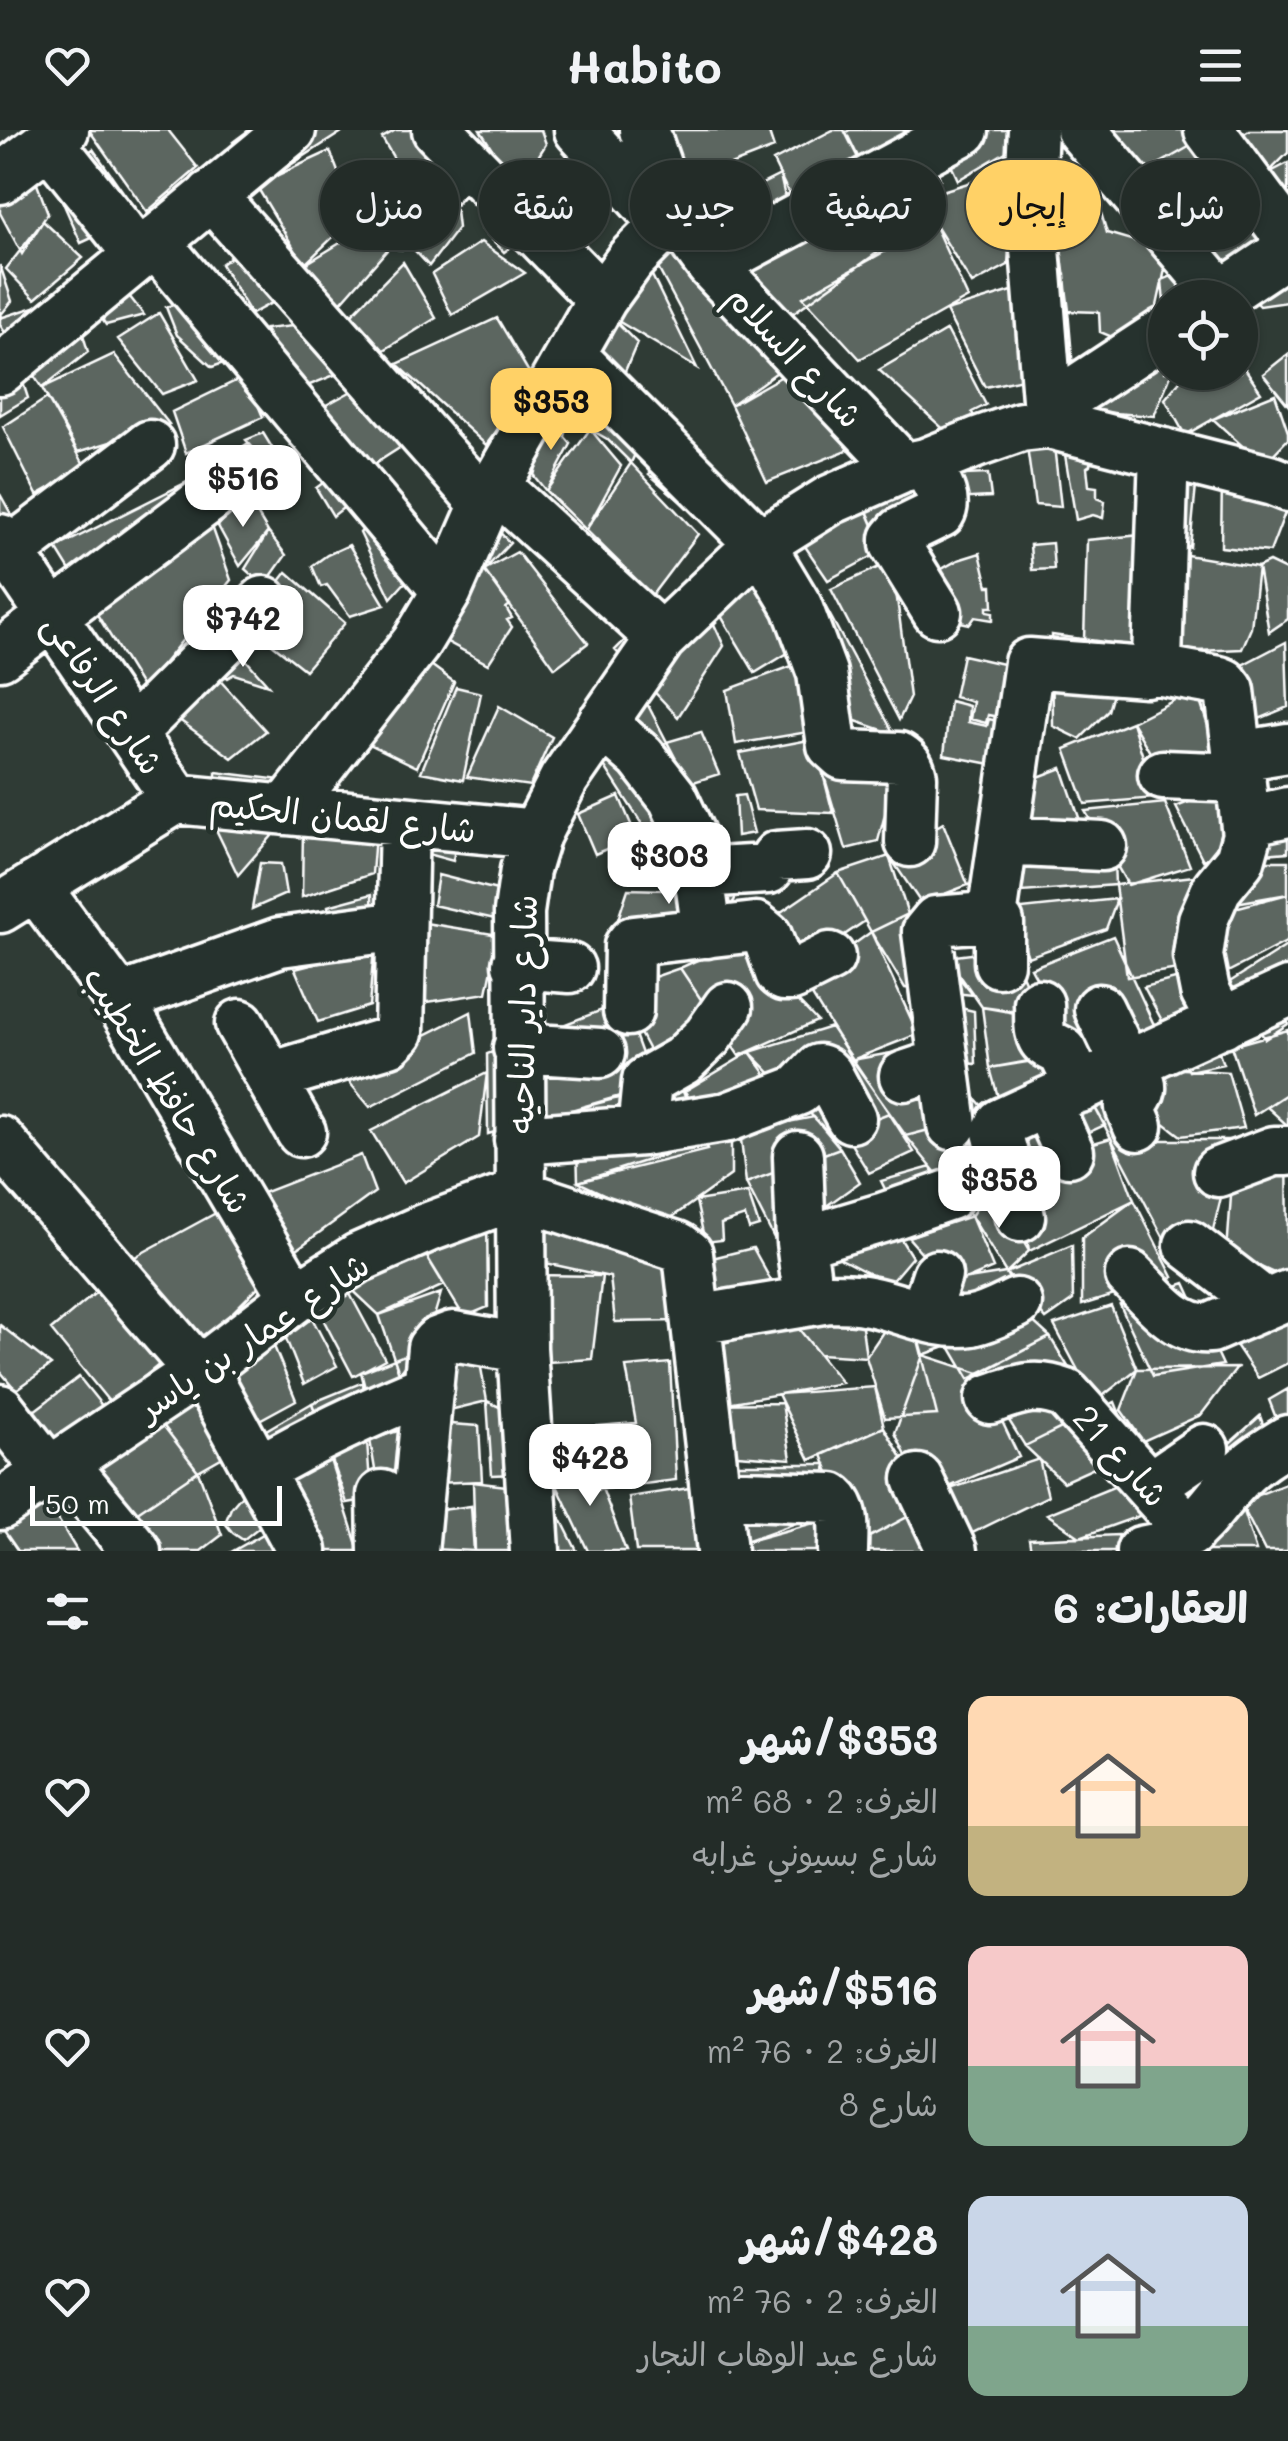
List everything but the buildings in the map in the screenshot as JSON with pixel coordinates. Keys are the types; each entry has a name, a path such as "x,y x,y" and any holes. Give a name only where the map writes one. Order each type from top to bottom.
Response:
{"street":[{"path":"0,370 291,130"},
{"path":"579,130 630,180"},
{"name":"شارع السلام","path":"645,130 653,160"},
{"path":"712,264 964,130"},
{"path":"1033,130 1030,186 1035,429 1283,479"},
{"path":"1081,130 1206,280"},
{"path":"1209,130 1283,230 1288,244 1280,256 1243,280"},
{"path":"0,179 56,136 147,249 448,591"},
{"path":"450,144 602,299"},
{"path":"212,196 490,495 662,638"},
{"path":"286,810 416,643 448,591 490,495 570,354 602,299 640,250"},
{"name":"شارع السلام","path":"700,250 915,466"},
{"name":"شارع داير الناحيه","path":"535,1551 522,1348 518,912 536,834 564,778 662,638 760,544 830,500 978,442 1035,429 1148,345"},
{"path":"570,354 760,544 797,606 822,674 836,751 843,755 898,757 910,768 910,842"},
{"path":"4,545 150,445"},
{"path":"1151,670 1157,660 1164,453"},
{"path":"915,466 944,500 943,509 895,539 937,612"},
{"path":"0,655 212,496"},
{"name":"شارع الرفاعى","path":"4,545 176,799"},
{"path":"132,732 264,601"},
{"path":"986,917 993,910 1023,677 1030,662 1151,670 1219,681 1230,691 1254,792 1246,848 1217,888 1200,938 1198,956 1205,991 1222,1024"},
{"path":"602,723 642,757 673,798 695,846 707,933"},
{"path":"1254,792 1288,748"},
{"path":"1163,775 1254,792"},
{"name":"شارع لقمان الحكيم","path":"17,897 176,799 536,834"},
{"path":"270,1077 389,1042 397,1036 404,822"},
{"path":"1003,841 1102,846"},
{"path":"699,873 765,870 777,856 806,854"},
{"name":"شارع حافظ الخطيب","path":"17,897 120,999 295,1298"},
{"path":"952,1125 924,1070 927,932 936,921 994,918 999,924 1000,963"},
{"path":"120,999 280,942 400,926"},
{"path":"628,1011 630,943 756,927 767,936 780,973 788,977 830,957"},
{"path":"517,964 570,968"},
{"path":"1020,1217 998,1129 1001,1123 1288,992"},
{"path":"1039,1004 1042,1036 1047,1044 1063,1052 1069,1152"},
{"path":"642,1131 648,1081 682,1060 708,1036 728,1007"},
{"path":"1099,1008 1142,1090 1130,1107 1138,1126"},
{"path":"240,1024 301,1132"},
{"path":"518,1048 600,1052"},
{"path":"519,1140 642,1131 728,1117 799,1090 819,1069 828,1075 851,1118"},
{"path":"0,1141 214,1389 302,1551"},
{"path":"1218,1172 1274,1151 1288,1151"},
{"path":"798,1156 801,1242 809,1302"},
{"path":"520,1194 683,1249 690,1261 722,1551"},
{"name":"شارع عمار بن ياسر","path":"0,1505 358,1258 520,1194"},
{"path":"801,1242 878,1199 949,1195"},
{"path":"1189,1244 1277,1300"},
{"path":"1130,1274 1180,1323 1190,1327 1211,1328 1277,1300"},
{"path":"696,1320 829,1298 868,1300 931,1295 946,1320 975,1321 1017,1303"},
{"path":"414,1551 432,1348 453,1336 522,1348"},
{"name":"شارع 21","path":"990,1399 1028,1387 1048,1387 1066,1394 1150,1486 1177,1543"},
{"path":"259,1470 313,1438 428,1388"},
{"path":"0,1410 136,1551"},
{"path":"1177,1543 1204,1518 1240,1474 1288,1440"},
{"path":"1150,1486 1204,1449"},
{"path":"918,1478 952,1551"},
{"path":"716,1494 832,1498 843,1514 843,1551"},
{"path":"382,1496 383,1551"}]}
